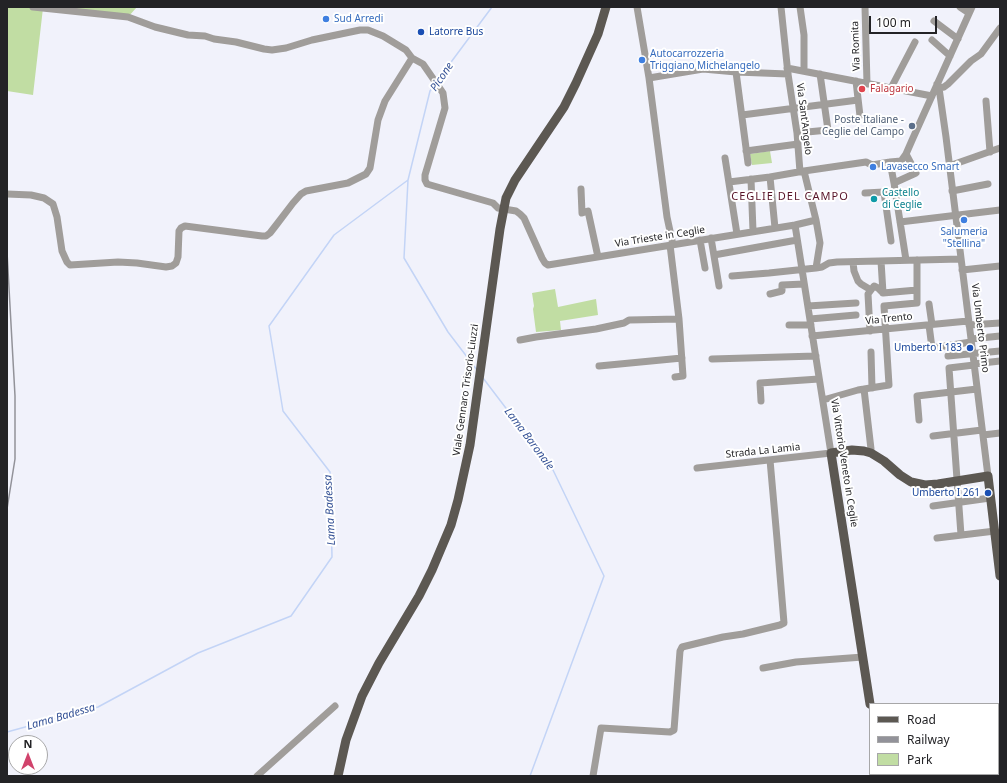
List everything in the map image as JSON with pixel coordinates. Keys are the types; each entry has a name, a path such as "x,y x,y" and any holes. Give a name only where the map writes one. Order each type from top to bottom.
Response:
{"main road":[{"name":"Viale Gennaro Trisorio-Liuzzi","path":"338,776 346,740 362,696 379,663 429,576 451,526 465,473 470,445 506,198 515,180 564,106 598,34 606,7"},
{"path":"831,453 852,450 870,453 878,456 900,475 911,482 925,485 988,476"},
{"name":"Via Vittorio Veneto in Ceglie","path":"831,453 870,703"},
{"name":"Via Umberto Primo","path":"988,476 1000,576"}],"street":[{"path":"33,7 128,17 155,27 188,35 205,36 272,50 360,30 368,30 383,36 406,50 412,58 424,64 443,94 445,108 425,175 425,180 428,184 493,203 498,208 504,209"},
{"path":"637,7 649,78 667,218 672,245 683,376 676,378"},
{"name":"Via Sant'Angelo","path":"781,7 802,172 816,220 820,243 816,268"},
{"path":"800,7 804,35 804,71"},
{"name":"Via Romita","path":"865,7 867,84"},
{"path":"770,177 866,162 872,165 891,164 901,161 914,138 971,10 960,7"},
{"path":"934,21 958,39"},
{"path":"938,86 944,87 971,61 981,54 1000,28"},
{"path":"932,40 950,56"},
{"path":"891,88 915,42"},
{"path":"8,194 31,195 44,198 53,204 57,217 62,251 70,265 118,262 166,267 172,266 176,263 178,257 179,231 185,226 266,236 301,194 306,191 348,183 366,174 370,168 378,120 385,101 412,58"},
{"path":"649,78 703,69 736,72 804,71 932,96"},
{"path":"736,72 748,163"},
{"path":"797,133 828,130 820,74"},
{"path":"856,82 860,116"},
{"name":"Via Umberto Primo","path":"938,86 988,476"},
{"path":"742,115 858,100"},
{"path":"986,101 990,152"},
{"path":"746,151 798,144"},
{"path":"949,166 1000,148"},
{"path":"865,193 884,192 894,183 916,173 906,154"},
{"path":"725,158 737,234"},
{"path":"891,164 906,260"},
{"path":"729,182 750,179 770,177 801,174 813,219 776,225 770,177"},
{"path":"770,177 775,228"},
{"path":"750,179 753,231"},
{"path":"952,191 988,184"},
{"path":"581,190 582,213 588,211 598,257"},
{"path":"884,192 891,241"},
{"name":"Via Trieste in Ceglie","path":"504,209 516,211 524,218 542,258 548,265 795,225 816,220"},
{"path":"900,222 1000,210"},
{"name":"Via Vittorio Veneto in Ceglie","path":"795,225 831,453"},
{"path":"711,238 719,286"},
{"path":"700,240 705,268"},
{"path":"714,255 797,240"},
{"path":"732,276 802,270 822,267 829,264 853,262 961,258"},
{"path":"823,400 864,389 889,385 884,306 917,303 917,260"},
{"path":"881,261 883,293"},
{"path":"853,262 854,271 858,281 871,290"},
{"path":"962,270 1000,266"},
{"path":"770,294 782,291 782,285 804,284"},
{"path":"870,331 868,294 874,286 883,293"},
{"path":"883,293 917,290"},
{"path":"808,306 856,303"},
{"path":"929,304 932,348 1000,336"},
{"path":"789,325 856,315"},
{"path":"520,340 596,329 624,323 629,320 679,319"},
{"name":"Via Trento","path":"812,336 930,325 1000,323"},
{"path":"948,356 1000,351"},
{"path":"871,352 872,388"},
{"path":"712,359 816,356"},
{"path":"599,366 682,358"},
{"path":"961,535 949,368 1000,362"},
{"path":"761,401 760,383 819,379"},
{"path":"864,389 871,449 870,453"},
{"path":"919,420 917,396 977,389"},
{"path":"933,436 982,432 1000,433"},
{"name":"Strada La Lamia","path":"696,468 831,453"},
{"path":"593,776 601,728 670,732 674,730 680,651 682,647 723,637 743,634 784,623 770,460"},
{"path":"933,506 990,498"},
{"path":"937,538 995,531"},
{"path":"763,668 796,662 863,657"},
{"path":"257,776 335,706"}],"green space":[{"path":"7,7 137,7 128,17 43,8 33,95 7,91"},
{"path":"770,151 772,163 752,165 750,154"},
{"path":"555,289 558,307 596,299 598,315 560,321 561,330 536,332 532,293"}],"waterway":[{"name":"Picone","path":"437,81 492,7"},
{"name":"Lama Baronale","path":"435,84 430,91 408,180 404,258 448,332 477,370"},
{"name":"Lama Badessa","path":"7,732 98,707 198,653 291,616 332,557 330,472 283,411 269,326 334,235 408,180"},
{"name":"Lama Baronale","path":"483,378 553,470 604,576 530,776"}],"railway":[{"path":"7,252 15,396 15,459 7,509"}],"place":[{"name":"Sud Arredi","path":"326,19"},
{"name":"Latorre Bus","path":"421,32"},
{"name":"Autocarrozzeria Triggiano Michelangelo","path":"642,60"},
{"name":"Falagario","path":"862,89"},
{"name":"Poste Italiane - Ceglie del Campo","path":"912,126"},
{"name":"Lavasecco Smart","path":"873,167"},
{"name":"Castello di Ceglie","path":"874,199"},
{"name":"Salumeria \"Stellina\"","path":"964,220"},
{"name":"Umberto I 183","path":"970,348"},
{"name":"Umberto I 261","path":"988,493"}],"district":[{"name":"CEGLIE DEL CAMPO","path":"790,197"}]}
